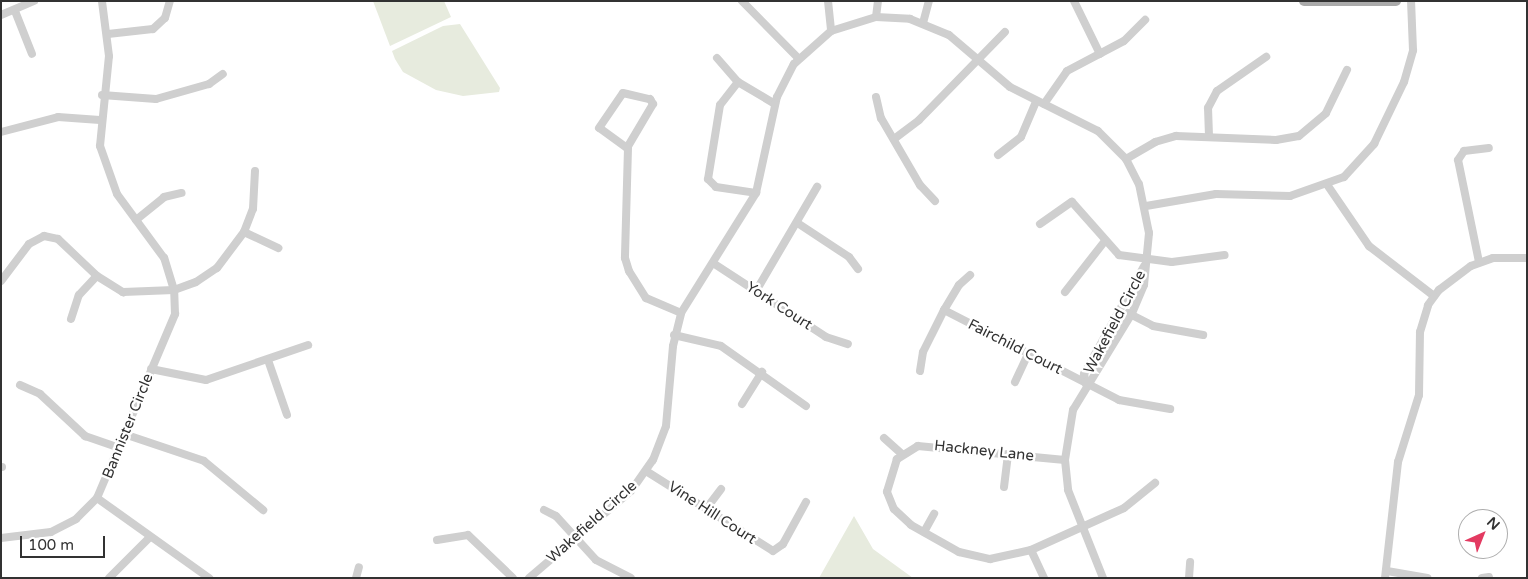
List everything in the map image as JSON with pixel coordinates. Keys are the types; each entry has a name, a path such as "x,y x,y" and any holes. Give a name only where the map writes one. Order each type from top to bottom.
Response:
{"main road":[{"path":"1304,1 1396,1"}],"street":[{"path":"1,15 15,11 34,1"},
{"name":"Bannister Circle","path":"1,538 51,532 76,519 97,498 172,324 174,290 164,258 136,220 108,174 100,120 108,34 102,1"},
{"path":"108,34 153,29 165,18 170,1"},
{"path":"742,1 798,58"},
{"path":"828,1 831,31"},
{"path":"876,17 878,1"},
{"path":"923,24 929,1"},
{"path":"1074,1 1100,54"},
{"path":"1146,206 1216,194 1290,196 1328,186 1360,162 1391,113 1411,59 1411,1"},
{"path":"15,11 32,54"},
{"name":"Wakefield Circle","path":"529,578 631,491 646,471 666,426 674,335 681,312 756,193 776,101 798,58 831,31 876,17 923,24 950,35 1003,82 1040,103 1090,125 1126,159 1146,206 1147,260 1144,285 1131,315 1093,380 1086,384 1073,410 1065,460 1068,490 1080,527 1103,578"},
{"path":"998,155 1022,137 1040,103 1062,75 1124,41 1145,20"},
{"path":"894,139 919,120 1005,32"},
{"path":"1209,136 1208,108 1216,91 1266,57"},
{"path":"716,58 738,82 776,101"},
{"path":"1126,159 1162,139 1209,136 1276,140 1299,136 1326,112 1347,70"},
{"path":"102,95 156,100 209,84 223,74"},
{"path":"738,82 720,105 708,179 716,187 756,193"},
{"path":"628,148 598,128 623,93 650,99 653,104 628,148 625,258 629,271 646,298 681,312"},
{"path":"876,97 878,112 925,192 935,201"},
{"path":"1,132 58,117 100,120"},
{"path":"1479,262 1458,160 1464,151 1489,148"},
{"path":"1,281 25,248 44,236 58,239 97,276 127,293 174,290 216,268 244,232 254,200 255,171"},
{"path":"1328,186 1369,246 1434,296"},
{"path":"756,291 799,224 817,187"},
{"path":"136,220 164,197 182,193"},
{"path":"1040,224 1072,202 1104,242 1119,254 1147,260 1172,262 1225,255"},
{"path":"799,224 842,252 858,269"},
{"path":"244,232 279,248"},
{"path":"1065,292 1104,242"},
{"path":"1426,578 1386,574 1398,462 1419,395 1420,332 1434,296 1479,262 1527,258"},
{"name":"Wakefield Circle","path":"1086,384 1084,374 1122,310 1147,260"},
{"name":"York Court","path":"713,263 826,337 848,344"},
{"path":"920,371 922,352 959,285 970,275"},
{"path":"70,319 79,295 97,276"},
{"name":"Fairchild Court","path":"944,310 1128,404 1170,409"},
{"path":"1122,310 1153,326 1203,335"},
{"path":"674,335 714,343 762,372 806,406"},
{"path":"151,369 200,381 268,360 308,344"},
{"path":"1015,382 1028,354"},
{"path":"268,360 288,415"},
{"path":"742,404 762,372"},
{"path":"20,385 40,394 84,436 120,448"},
{"path":"124,434 204,461 263,510"},
{"path":"884,438 902,454 888,479 888,497 902,518 959,552 983,558 1032,550 1124,508 1155,483"},
{"name":"Hackney Lane","path":"902,454 925,445 1065,460"},
{"path":"1004,487 1008,454"},
{"name":"Vine Hill Court","path":"646,471 766,548 779,549 806,502"},
{"path":"706,509 721,489"},
{"path":"97,498 209,578"},
{"path":"544,510 601,564 631,578"},
{"path":"924,532 934,514"},
{"path":"437,540 468,535 513,578"},
{"path":"109,578 150,537"},
{"path":"1032,550 1044,578"},
{"path":"1189,578 1190,562"},
{"path":"356,578 360,567"},
{"path":"1482,578 1489,577"}],"shaded area":[{"path":"373,1 444,1 451,17 390,46"},
{"path":"460,24 500,88 499,92 463,96 436,90 403,72 395,59 392,51 443,26"},
{"path":"854,516 873,549 913,578 819,578"}]}
